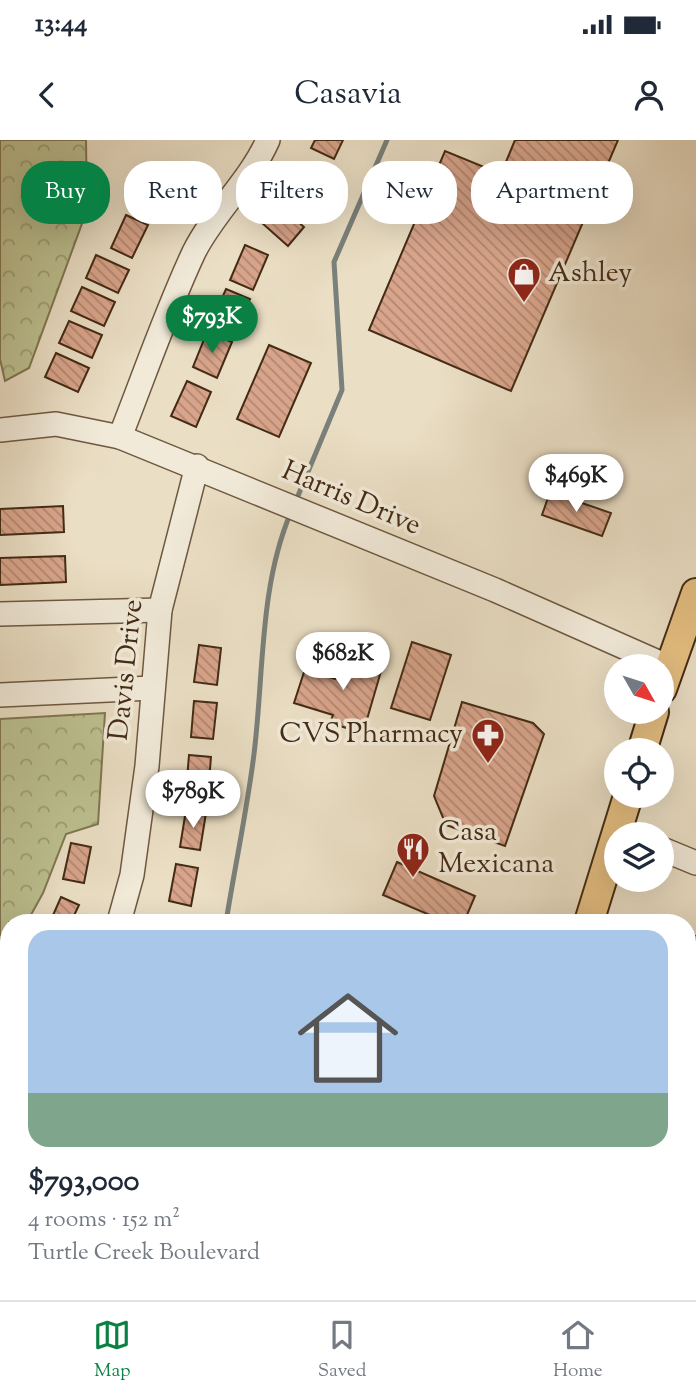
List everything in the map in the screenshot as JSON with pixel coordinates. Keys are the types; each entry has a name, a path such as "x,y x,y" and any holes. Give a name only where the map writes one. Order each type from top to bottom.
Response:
{"main road":[{"path":"674,654 696,593"},
{"path":"592,914 604,880"}],"street":[{"path":"120,437 194,252 215,215 244,180 268,140"},
{"name":"Harris Drive","path":"0,430 56,424 120,437 197,466 495,590 619,654"},
{"name":"Davis Drive","path":"121,914 132,875 147,765 160,610 197,466"},
{"path":"0,614 160,610"},
{"path":"0,695 152,688"},
{"path":"674,854 696,863"}],"green space":[{"path":"0,140 86,140 86,161 21,161 21,224 82,224 29,368 5,381 0,359"},
{"path":"105,713 98,824 66,834 43,893 31,914 0,914 0,719"}],"building":[{"path":"315,140 343,140 334,159 311,148"},
{"path":"515,140 618,140 609,161 506,161"},
{"path":"445,151 471,162 471,224 582,224 511,391 369,330 414,224 457,224 457,161 441,161"},
{"path":"124,219 124,224 148,225 132,258 111,248"},
{"path":"263,224 301,224 304,227 288,246"},
{"path":"245,245 268,255 253,290 230,280"},
{"path":"96,255 129,270 118,293 86,278"},
{"path":"82,287 115,302 104,326 71,311"},
{"path":"226,289 250,299 235,333 211,323"},
{"path":"69,321 102,335 92,358 59,343"},
{"path":"207,332 232,342 217,378 193,367"},
{"path":"269,345 311,363 279,437 237,419"},
{"path":"56,353 89,368 78,392 45,377"},
{"path":"187,381 211,392 196,427 171,416"},
{"path":"550,492 611,513 602,536 542,515"},
{"path":"63,506 64,532 0,535 0,509"},
{"path":"65,556 66,582 0,585 0,558"},
{"path":"412,642 451,655 430,720 391,708"},
{"path":"199,645 221,648 217,685 194,682"},
{"path":"354,651 384,661 363,733 330,723 333,715 294,703 305,669 335,679 347,673"},
{"path":"194,701 217,703 213,739 191,737"},
{"name":"CVS Pharmacy","path":"462,702 533,723 544,734 505,846 446,825 434,796"},
{"path":"189,755 211,757 208,794 186,791"},
{"path":"186,810 206,813 200,850 180,847"},
{"path":"71,843 91,847 84,883 63,879"},
{"name":"Casa Mexicana","path":"397,862 475,896 467,914 427,914 383,895"},
{"path":"176,864 198,868 191,906 169,901"},
{"path":"61,897 79,905 75,914 54,914"}],"waterway":[{"path":"295,503 342,390 334,262 387,140"},
{"path":"227,914 254,754 268,600 273,570 291,512"}],"place":[{"name":"Ashley","path":"524,304"},
{"name":"CVS Pharmacy","path":"488,765"},
{"name":"Casa Mexicana","path":"413,879"}]}
